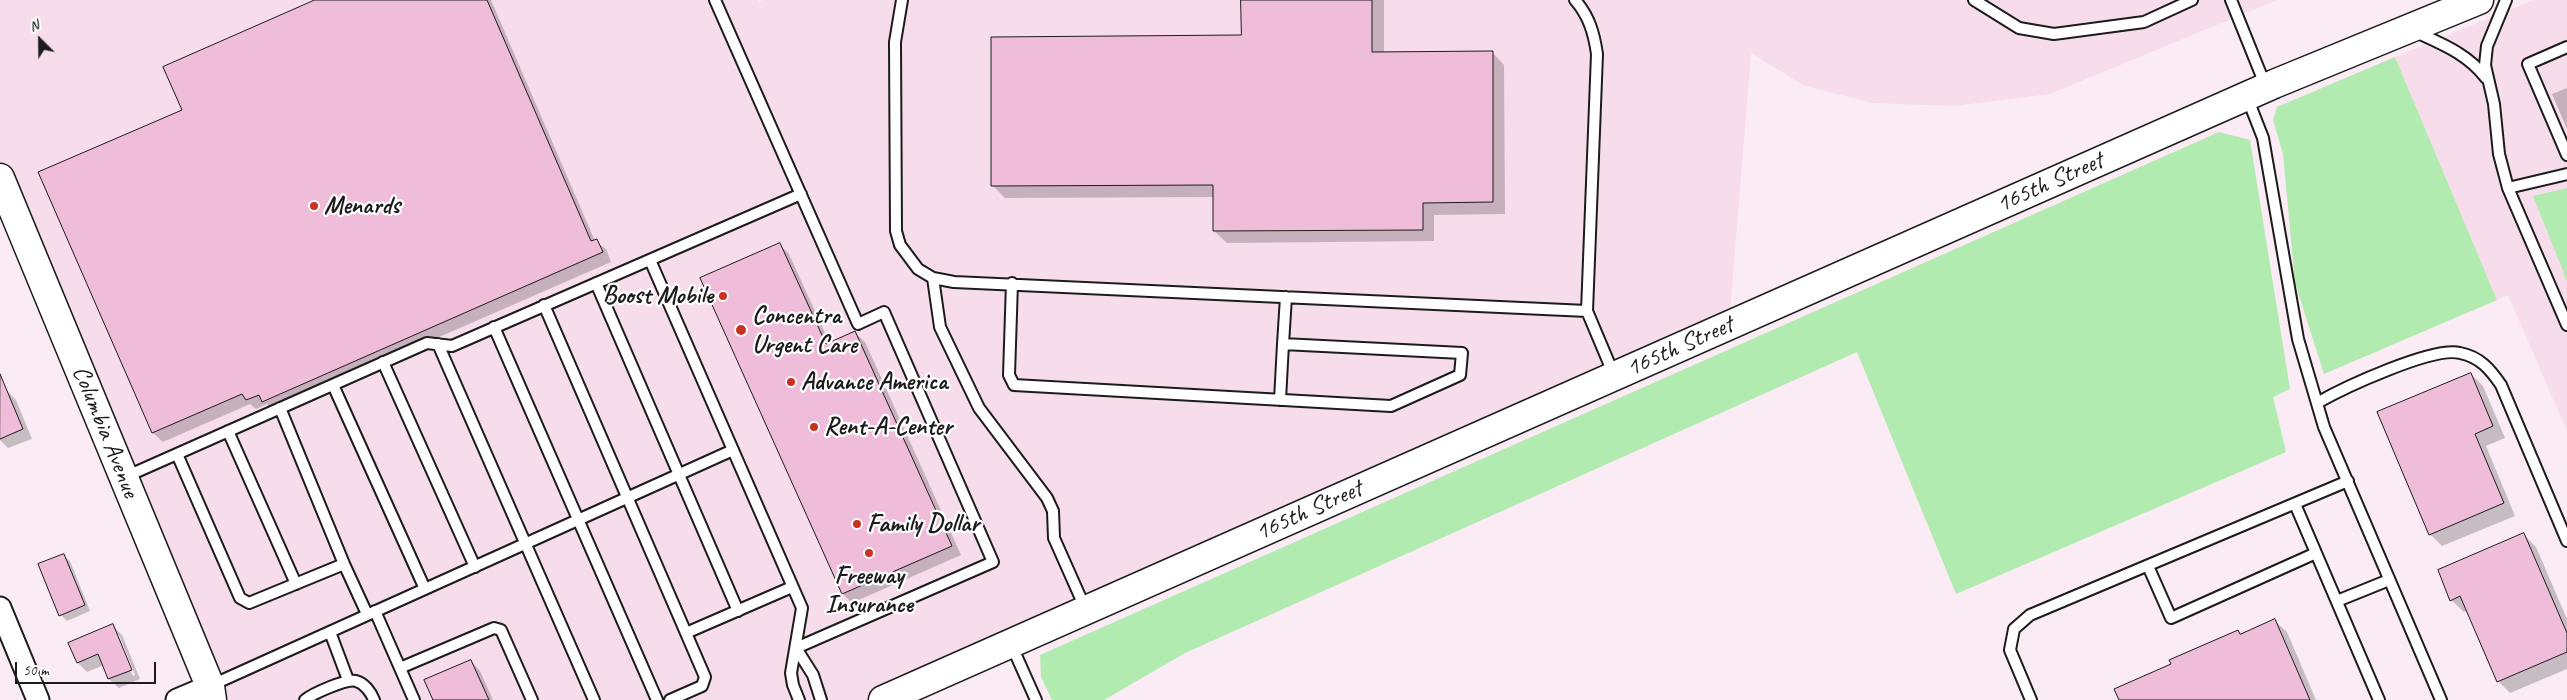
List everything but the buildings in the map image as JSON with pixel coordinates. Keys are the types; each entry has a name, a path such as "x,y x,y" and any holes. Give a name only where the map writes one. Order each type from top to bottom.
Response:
{"main road":[{"name":"165th Street","path":"883,700 2256,91 2479,0"},
{"name":"Columbia Avenue","path":"0,178 214,695"}],"street":[{"path":"2,618 38,700"},
{"path":"178,700 214,695"}],"lane":[{"path":"715,0 858,324 884,312 993,562 796,648"},
{"path":"902,0 895,42 894,216 900,245 908,259 918,269 933,278 954,282 1012,283 1587,311"},
{"path":"1575,0 1594,33 1597,54 1587,311 1615,376"},
{"path":"1974,0 2019,28 2054,34 2144,22 2192,0"},
{"path":"2231,0 2256,91 2298,339 2324,427 2441,700"},
{"path":"2506,0 2487,46 2484,65 2486,79 2494,104 2498,154 2508,188 2567,326"},
{"path":"2409,28 2464,56 2478,67 2486,79"},
{"path":"2567,47 2528,64 2567,155"},
{"path":"2508,188 2567,174"},
{"path":"124,477 427,342 452,346 800,194"},
{"path":"650,260 802,608 791,673 799,700"},
{"path":"933,278 940,327 983,415 1047,498 1053,511 1054,538 1086,610"},
{"path":"596,283 738,611"},
{"path":"1012,283 1009,375 1014,385 1391,406 1460,374 1462,353 1283,344"},
{"path":"1280,400 1286,297"},
{"path":"544,306 629,497 705,677 702,686 670,700"},
{"path":"494,328 657,700"},
{"path":"438,344 527,543 594,700"},
{"path":"2317,403 2342,389 2439,353 2459,352 2476,358 2489,368 2501,385 2567,541"},
{"path":"383,362 475,567"},
{"path":"333,384 425,588"},
{"path":"280,408 344,564 400,668 414,700"},
{"path":"228,431 296,584"},
{"path":"214,695 330,632 733,450"},
{"path":"177,454 240,598 249,603 344,564"},
{"path":"2031,700 2010,650 2014,629 2030,615 2348,481"},
{"path":"2295,504 2379,700"},
{"path":"2148,566 2171,618 2316,554"},
{"path":"2337,601 2389,580"},
{"path":"686,633 792,587"},
{"path":"400,668 494,628 501,630 532,700"},
{"path":"330,632 348,680"},
{"path":"1011,643 1036,700"},
{"path":"796,648 813,675 821,700"},
{"path":"305,700 348,680 356,680 366,687 374,700"}],"shaded area":[{"path":"0,0 758,0 759,2 763,0 2277,0 2050,94 1954,106 1873,103 1805,86 1751,53 1730,313 873,700 229,700 213,678 0,164"},
{"path":"2533,0 2567,0 2567,431 2508,295 2497,300 2395,57"}],"green space":[{"path":"2395,57 2497,300 2324,374 2295,283 2283,154 2273,120 2277,107"},
{"path":"2219,132 2250,140 2290,389 2273,397 2286,452 1956,594 1857,352 1185,653 1104,700 1052,700 1041,677 1040,655"},
{"path":"2567,188 2567,281 2533,196"}],"place":[{"name":"Menards","path":"314,206"},
{"name":"Boost Mobile","path":"723,296"},
{"name":"Concentra Urgent Care","path":"741,330"},
{"name":"Advance America","path":"791,382"},
{"name":"Rent-A-Center","path":"814,427"},
{"name":"Family Dollar","path":"857,524"},
{"name":"Freeway Insurance","path":"869,553"}]}
